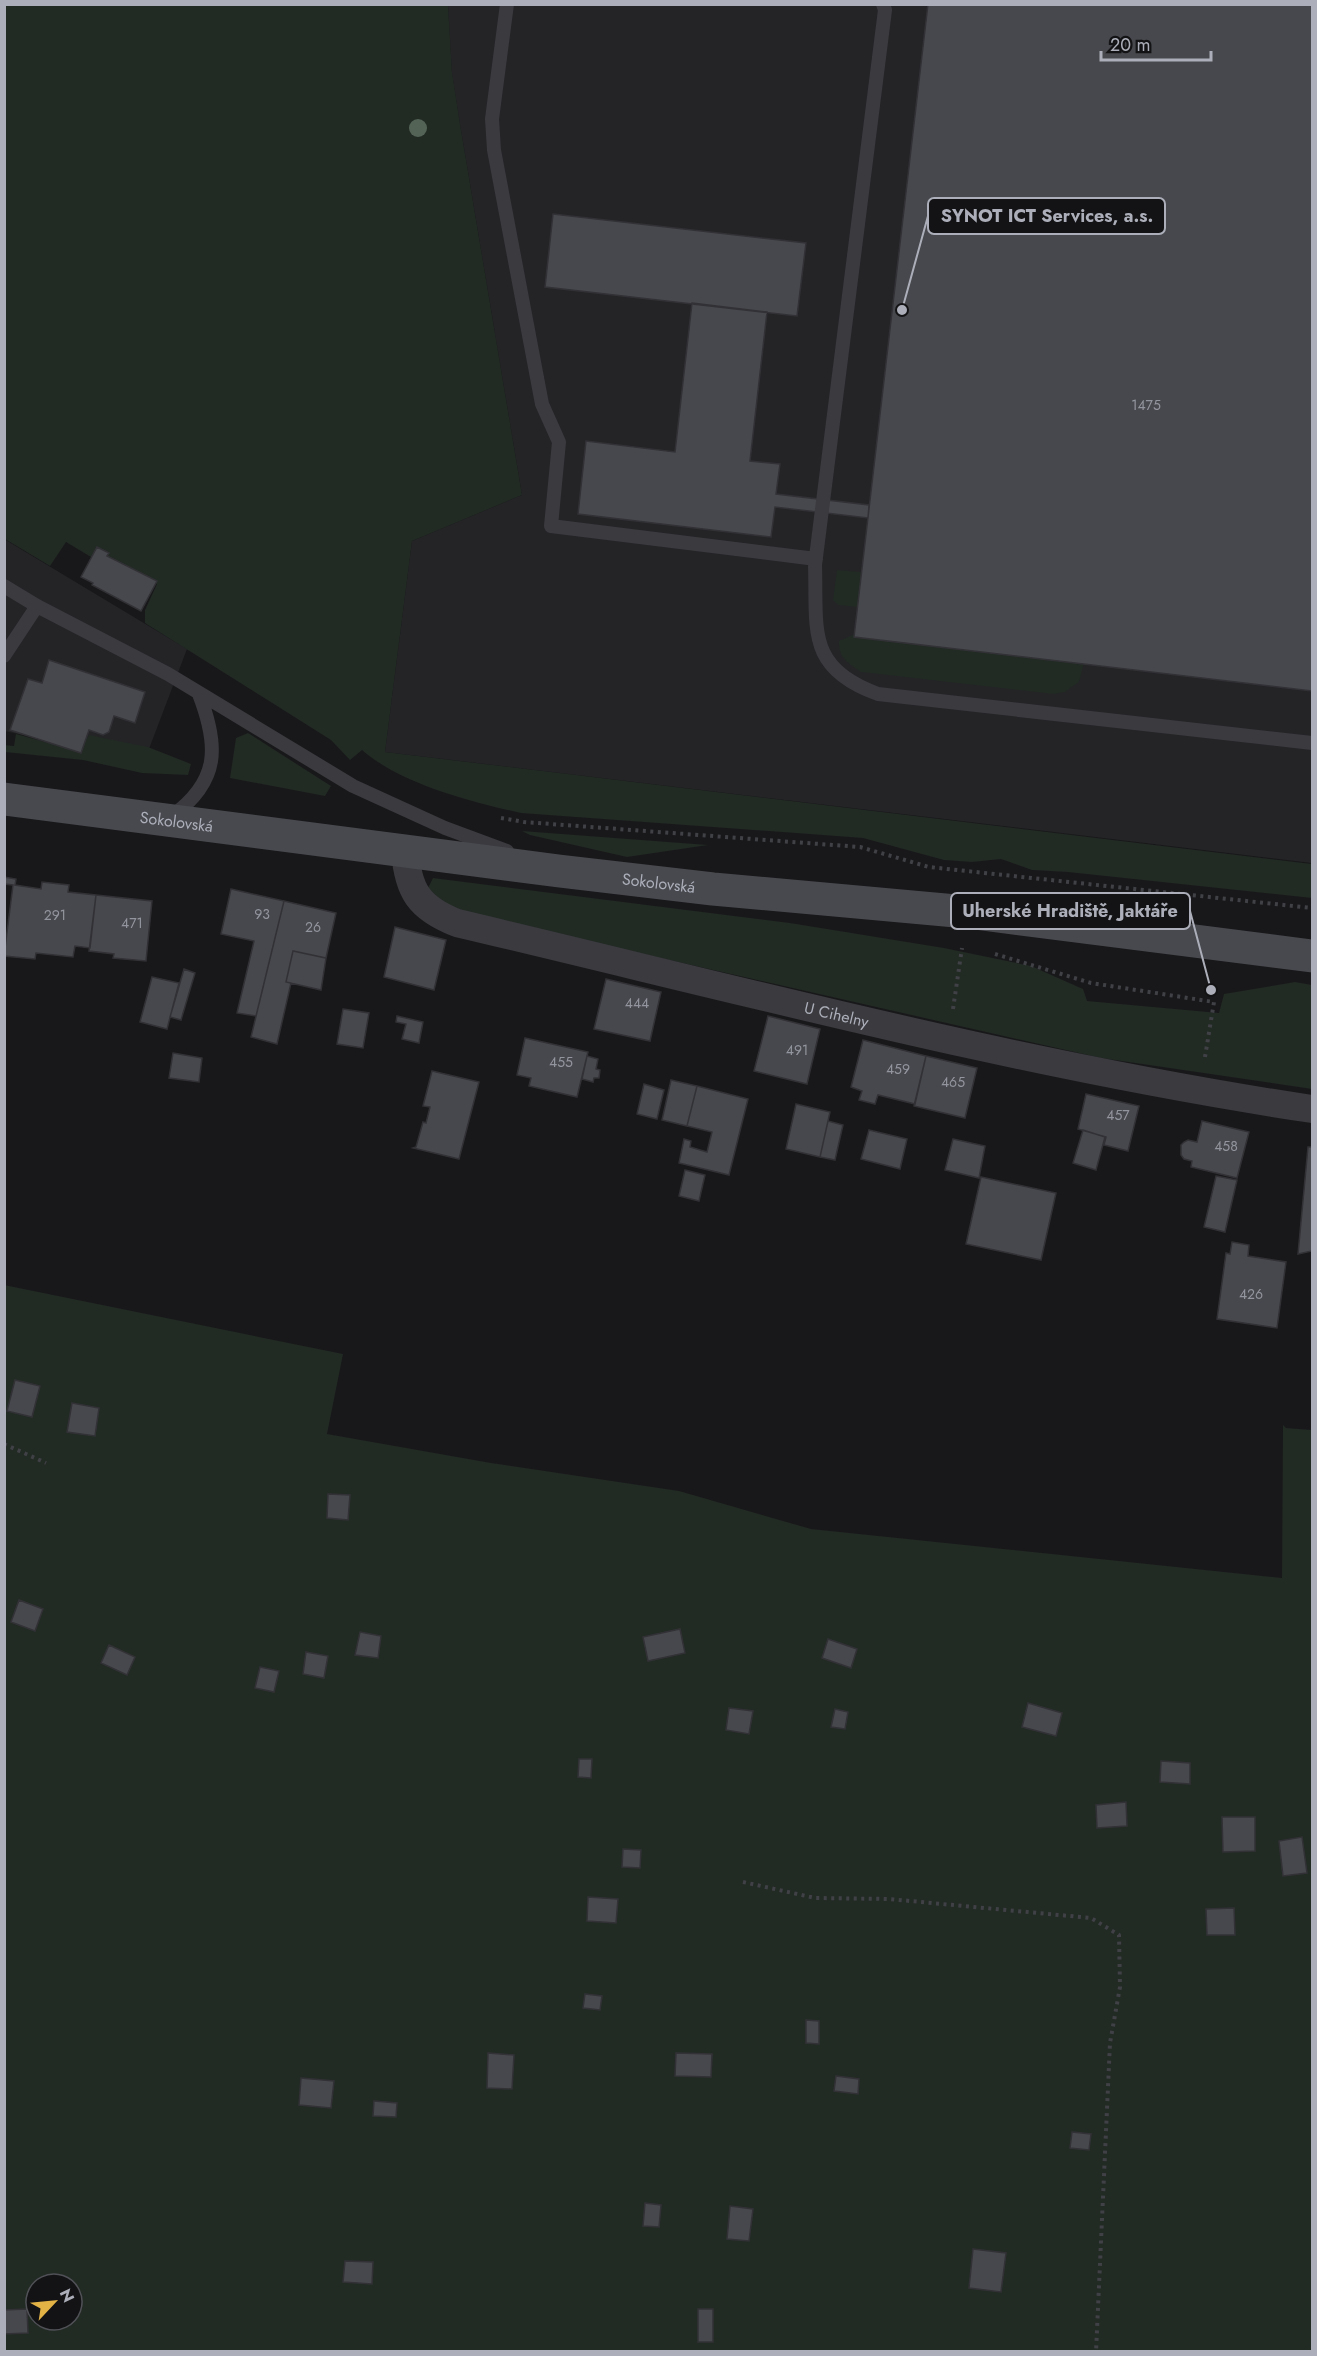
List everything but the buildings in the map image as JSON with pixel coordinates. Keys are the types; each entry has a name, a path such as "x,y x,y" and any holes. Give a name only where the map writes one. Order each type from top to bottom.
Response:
{"main road":[{"name":"Sokolovská","path":"4,799 713,890 967,912 1312,956"}],"street":[{"name":"U Cihelny","path":"405,851 406,874 411,888 434,912 457,923 948,1039 1199,1092 1312,1109"}],"lane":[{"path":"507,4 492,119 494,150 542,404 559,442 551,526 816,559"},
{"path":"883,4 885,10 816,559 816,626 820,647 829,664 854,685 878,694 1312,743"},
{"path":"4,586 37,606 168,674 354,786 445,828 559,871"},
{"path":"4,656 37,606"},
{"path":"168,819 188,804 202,786 213,753 212,733 199,694"}],"path":[{"path":"497,817 524,822 860,847 940,869 1312,908"},
{"path":"948,1039 967,912"},
{"path":"984,951 1091,983 1214,1002 1199,1092"},
{"path":"4,1444 46,1463"},
{"path":"743,1882 815,1898 889,1899 1091,1918 1119,1935 1120,1987 1110,2043 1096,2352"}],"shaded area":[{"path":"5,5 448,5 452,72 522,495 412,541 385,752 1312,864 1312,898 1032,870 1001,859 972,862 944,860 863,838 521,813 459,797 396,773 362,750 350,760 331,740 145,623 145,610 157,584 91,557 66,542 50,566 5,539"},
{"path":"448,5 1312,5 1312,863 385,752 412,541 522,495 452,74"},
{"path":"4,539 187,649 144,762 5,731"},
{"path":"837,570 862,572 858,607 838,605 833,600"},
{"path":"857,633 1085,659 1079,682 1065,692 1054,694 861,672 845,660 839,647 839,641"},
{"path":"248,733 331,786 325,796 230,778 236,738"},
{"path":"16,734 79,751 89,735 148,747 191,764 188,775 142,773 83,760 5,752 4,745 14,746"},
{"path":"522,831 708,845 627,857 530,835"},
{"path":"433,878 790,923 944,948 1031,966 1083,989 1087,1001 1219,1013 1224,994 1295,982 1312,985 1312,1089 1101,1058 444,909 428,888"},
{"path":"4,1285 343,1354 327,1434 491,1463 679,1491 811,1529 1282,1578 1283,1425 1286,1428 1312,1430 1312,2351 5,2351"}],"place":[{"name":"SYNOT ICT Services, a.s.","path":"902,310"},
{"name":"Uherské Hradiště, Jaktáře","path":"1211,990"}]}
